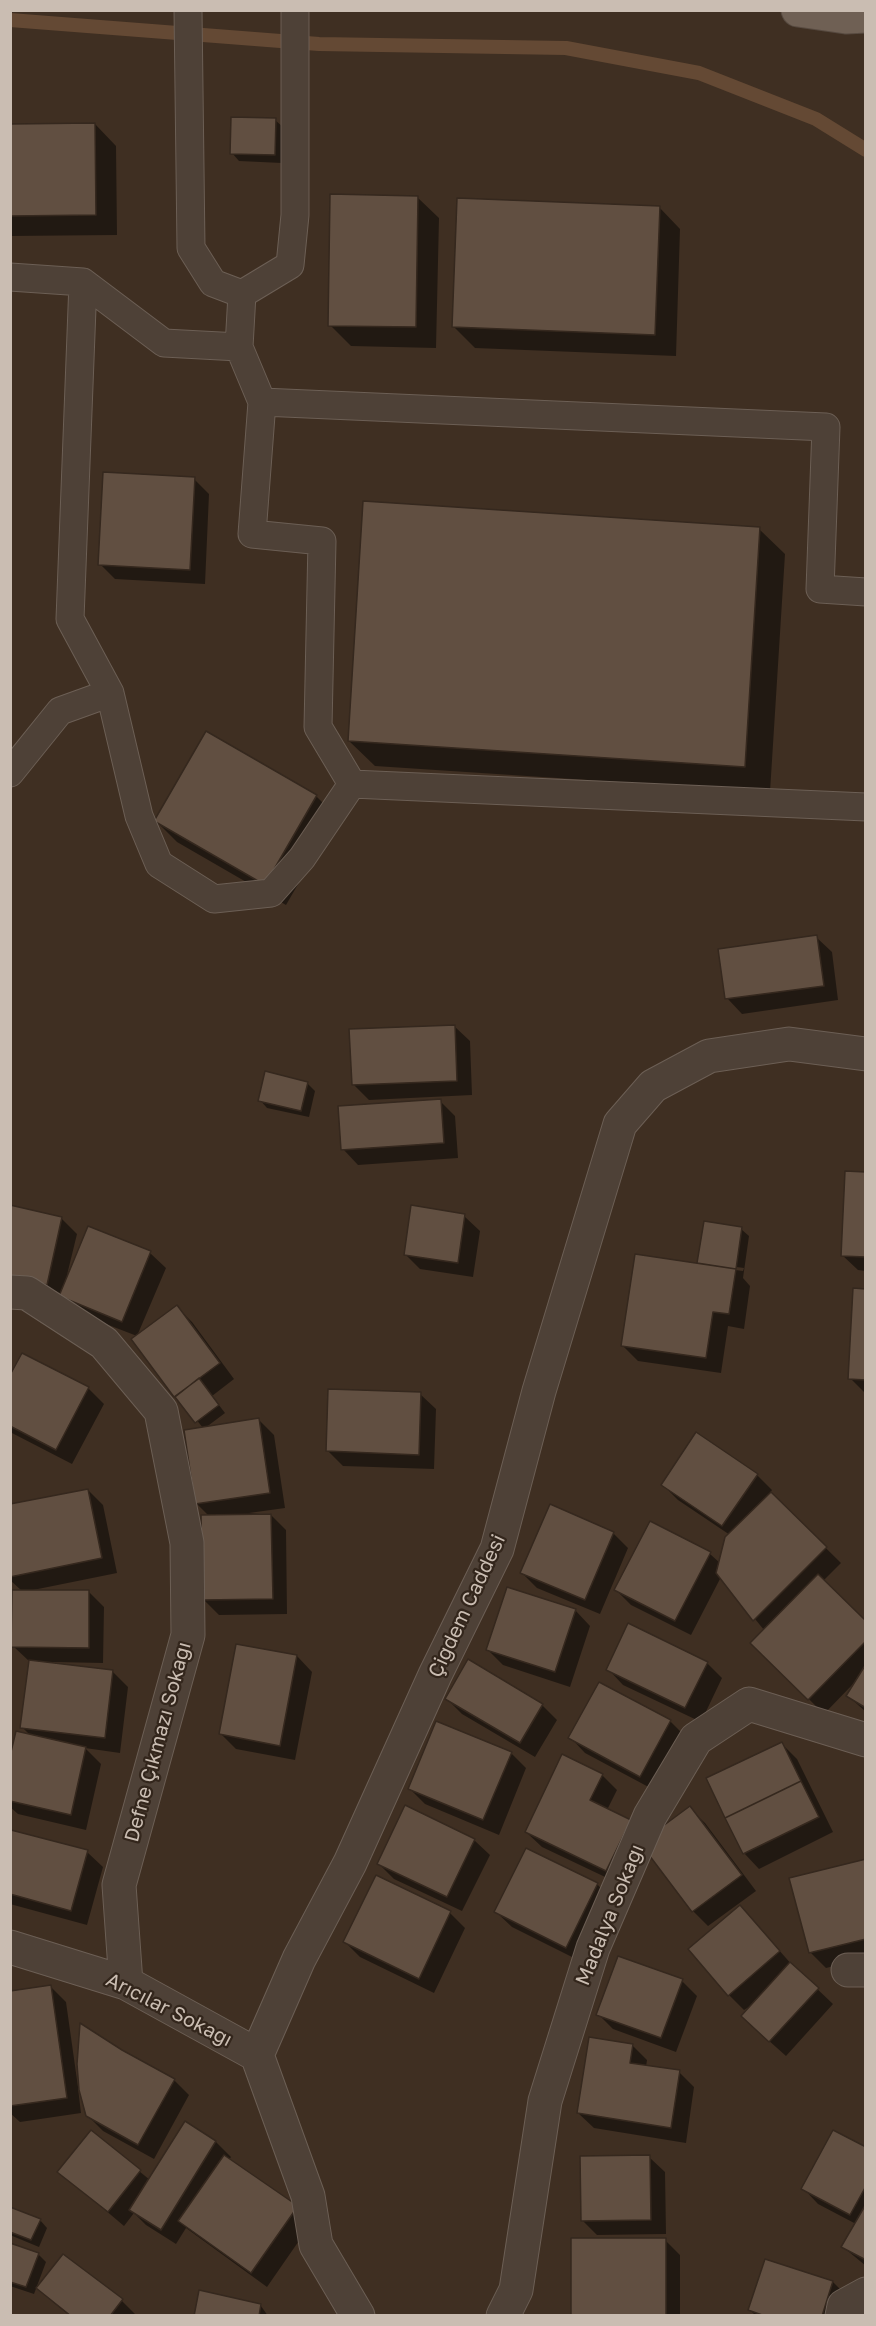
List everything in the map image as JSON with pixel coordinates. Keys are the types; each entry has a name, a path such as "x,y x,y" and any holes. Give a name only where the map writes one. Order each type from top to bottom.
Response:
{"main road":[{"path":"798,10 846,17 866,16"}],"street":[{"name":"Çiğdem Caddesi","path":"257,2055 299,1959 350,1863 435,1675 497,1549 539,1391 621,1124 653,1086 709,1056 789,1044 866,1054"},
{"name":"Defne Çıkmazı Sokağı","path":"10,1292 27,1293 104,1343 161,1411 187,1544 188,1635 119,1885 126,1983"},
{"name":"Madalya Sokağı","path":"503,2316 516,2290 545,2101 593,1948 650,1816 696,1739 749,1704 866,1740"},
{"name":"Arıcılar Sokağı","path":"10,1947 126,1983 257,2055"},
{"path":"257,2055 308,2196 316,2245 358,2316"},
{"path":"842,2316 844,2306 866,2294"}],"lane":[{"path":"188,10 191,248 213,283 242,294"},
{"path":"242,294 290,265 295,215 295,11"},
{"path":"10,277 83,282 164,343 239,347"},
{"path":"83,282 70,619 110,693 139,816 159,864 214,899 271,893 302,858 352,784"},
{"path":"242,294 239,347 262,402 252,534 322,541 318,727 352,784"},
{"path":"262,402 826,427 820,589 866,592"},
{"path":"10,773 60,711 110,693"},
{"path":"352,784 866,807"}],"building":[{"path":"231,117 276,118 275,155 230,154"},
{"path":"95,123 96,215 10,216 10,124"},
{"path":"330,194 418,196 416,327 328,326"},
{"path":"457,198 660,206 655,335 452,327"},
{"path":"103,472 195,477 190,570 98,565"},
{"path":"363,501 760,527 745,767 348,741"},
{"path":"206,731 317,795 265,885 154,821"},
{"path":"817,935 824,986 725,999 718,949"},
{"path":"455,1025 457,1081 352,1085 349,1029"},
{"path":"265,1071 308,1082 301,1111 258,1101"},
{"path":"441,1099 444,1143 341,1150 338,1106"},
{"path":"845,1171 866,1172 866,1257 841,1256"},
{"path":"10,1205 62,1217 47,1285 10,1276"},
{"path":"411,1205 465,1214 458,1263 404,1255"},
{"path":"704,1221 742,1227 736,1269 697,1263"},
{"path":"88,1226 151,1251 122,1322 59,1296"},
{"path":"635,1254 736,1269 729,1314 713,1312 706,1358 621,1346"},
{"path":"853,1288 866,1289 866,1380 848,1379"},
{"path":"177,1305 220,1363 174,1397 131,1339"},
{"path":"22,1353 89,1387 56,1450 10,1426 10,1375"},
{"path":"199,1378 219,1405 195,1423 175,1397"},
{"path":"328,1389 421,1392 419,1455 326,1451"},
{"path":"259,1418 270,1493 195,1504 184,1430"},
{"path":"696,1432 758,1474 722,1526 661,1485"},
{"path":"88,1489 102,1558 10,1577 10,1504"},
{"path":"771,1492 827,1547 753,1621 716,1573 725,1537"},
{"path":"550,1504 614,1532 585,1600 520,1573"},
{"path":"271,1514 273,1599 202,1600 201,1515"},
{"path":"650,1521 711,1552 675,1621 614,1590"},
{"path":"818,1574 866,1621 866,1641 808,1700 750,1643"},
{"path":"507,1587 576,1609 555,1672 486,1650"},
{"path":"12,1590 89,1590 89,1648 11,1647"},
{"path":"628,1623 708,1662 685,1708 606,1670"},
{"path":"236,1644 297,1655 280,1746 219,1734"},
{"path":"468,1659 543,1704 520,1743 445,1699"},
{"path":"29,1660 113,1670 105,1738 20,1728"},
{"path":"866,1664 866,1708 846,1696"},
{"path":"599,1682 671,1720 640,1777 568,1738"},
{"path":"436,1721 512,1752 483,1820 408,1789"},
{"path":"16,1731 86,1747 71,1815 10,1801 10,1756"},
{"path":"782,1742 801,1781 725,1818 706,1778"},
{"path":"562,1754 603,1774 590,1800 631,1820 606,1871 525,1832"},
{"path":"801,1781 819,1817 743,1854 725,1818"},
{"path":"405,1805 475,1839 447,1897 377,1864"},
{"path":"690,1806 742,1875 692,1912 640,1843"},
{"path":"11,1830 88,1850 71,1911 10,1894"},
{"path":"526,1848 598,1883 566,1948 494,1912"},
{"path":"866,1859 866,1939 809,1953 789,1878"},
{"path":"376,1875 451,1911 419,1979 343,1942"},
{"path":"740,1905 780,1951 728,1996 688,1949"},
{"path":"618,1956 683,1979 661,2038 596,2015"},
{"path":"790,1962 819,1988 769,2042 741,2016"},
{"path":"51,1985 67,2098 10,2106 10,1991"},
{"path":"80,2023 122,2050 175,2079 138,2145 86,2116 79,2090 77,2064"},
{"path":"589,2037 633,2044 630,2063 680,2070 671,2128 577,2113"},
{"path":"185,2121 216,2141 161,2230 129,2210"},
{"path":"91,2130 141,2170 108,2212 57,2172"},
{"path":"833,2130 866,2147 866,2186 850,2215 801,2189"},
{"path":"224,2155 298,2206 251,2273 178,2221"},
{"path":"650,2155 651,2220 581,2221 580,2156"},
{"path":"866,2204 866,2260 841,2247"},
{"path":"10,2207 41,2219 31,2240 10,2232"},
{"path":"571,2238 666,2238 666,2316 571,2316"},
{"path":"10,2243 39,2253 26,2287 10,2282"},
{"path":"63,2254 123,2299 110,2316 71,2316 36,2288"},
{"path":"765,2259 833,2281 822,2316 765,2316 748,2310"},
{"path":"199,2290 261,2304 259,2316 194,2316"}],"waterway":[{"path":"10,20 319,44 566,48 699,73 816,119 866,150"}]}
